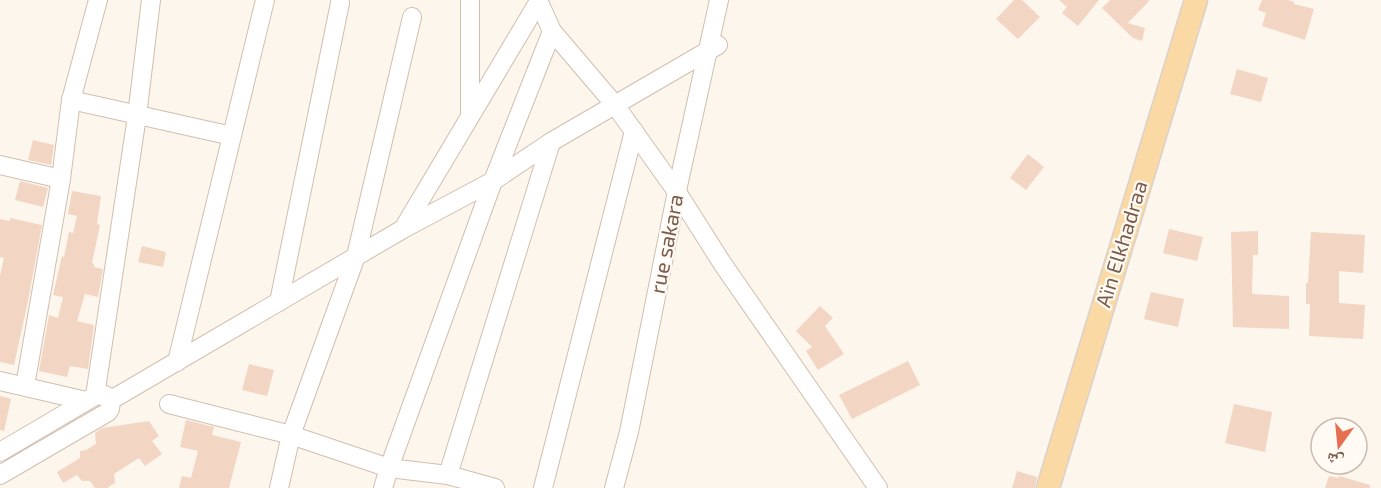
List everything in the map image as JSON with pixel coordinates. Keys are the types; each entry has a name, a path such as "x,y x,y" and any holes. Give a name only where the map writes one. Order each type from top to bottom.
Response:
{"main road":[{"name":"Aïn Elkhadraa","path":"1054,486 1196,0"}],"street":[{"path":"25,386 61,179 71,100 98,0"},
{"path":"97,399 151,0"},
{"path":"177,362 265,0"},
{"path":"470,0 470,117"},
{"path":"403,229 538,0"},
{"path":"538,0 552,31 615,105 677,192 722,263 878,488"},
{"name":"rue sakara","path":"614,488 629,432 677,192 713,47 719,0"},
{"path":"279,302 340,3"},
{"path":"279,488 291,435 356,256 412,17"},
{"path":"384,488 389,468 492,181 552,31"},
{"path":"18,465 2,450 97,399 177,362 356,256 492,181 551,142 713,47"},
{"path":"71,100 232,136"},
{"path":"543,488 633,131"},
{"path":"448,475 551,142"},
{"path":"0,165 61,179"},
{"path":"0,381 97,399 110,409 0,475"},
{"path":"169,404 291,435 389,468 448,475 495,488"}],"building":[{"path":"1014,0 1022,0 1040,17 1018,39 996,19"},
{"path":"1059,0 1099,0 1078,26 1062,13 1067,7"},
{"path":"1110,0 1150,0 1128,23 1145,28 1142,41 1133,38 1102,8"},
{"path":"1262,0 1288,0 1294,4 1314,9 1305,40 1262,26 1266,13 1258,10"},
{"path":"1237,69 1268,78 1261,102 1230,94"},
{"path":"33,140 54,145 51,165 28,160"},
{"path":"1028,154 1044,167 1026,190 1010,178"},
{"path":"20,181 48,188 43,207 15,200"},
{"path":"72,191 101,196 97,224 100,225 92,263 94,267 103,269 98,297 85,294 77,321 94,325 88,369 70,366 67,377 39,371 49,315 58,318 63,297 53,295 69,232 73,233 77,216 68,214"},
{"path":"10,218 42,225 14,365 0,362 0,276 4,258 0,257 0,219 10,221"},
{"path":"1169,229 1203,237 1197,261 1163,253"},
{"path":"1258,231 1258,255 1253,255 1252,294 1289,296 1289,329 1233,327 1231,232"},
{"path":"1311,232 1365,235 1363,273 1339,271 1339,303 1365,305 1363,339 1309,336 1310,304 1306,304 1306,283 1308,283"},
{"path":"142,246 166,252 163,267 138,262"},
{"path":"1151,292 1184,299 1178,327 1144,319"},
{"path":"820,306 833,318 825,326 844,354 818,370 806,351 812,347 796,331"},
{"path":"908,361 920,385 852,419 839,395"},
{"path":"249,364 274,370 267,396 242,390"},
{"path":"0,396 11,399 4,431 0,430"},
{"path":"1234,404 1272,412 1265,452 1225,443"},
{"path":"186,420 214,427 212,435 241,442 229,488 179,488 182,476 191,478 198,451 180,447"},
{"path":"149,421 159,436 152,441 162,454 145,466 139,458 114,474 115,483 107,488 95,488 90,481 82,481 77,475 63,483 57,472 80,458 80,451 96,444 95,433 102,428"},
{"path":"1017,471 1037,477 1035,488 1012,488"},
{"path":"1329,476 1338,478 1339,476 1370,485 1370,488 1325,488"}]}
